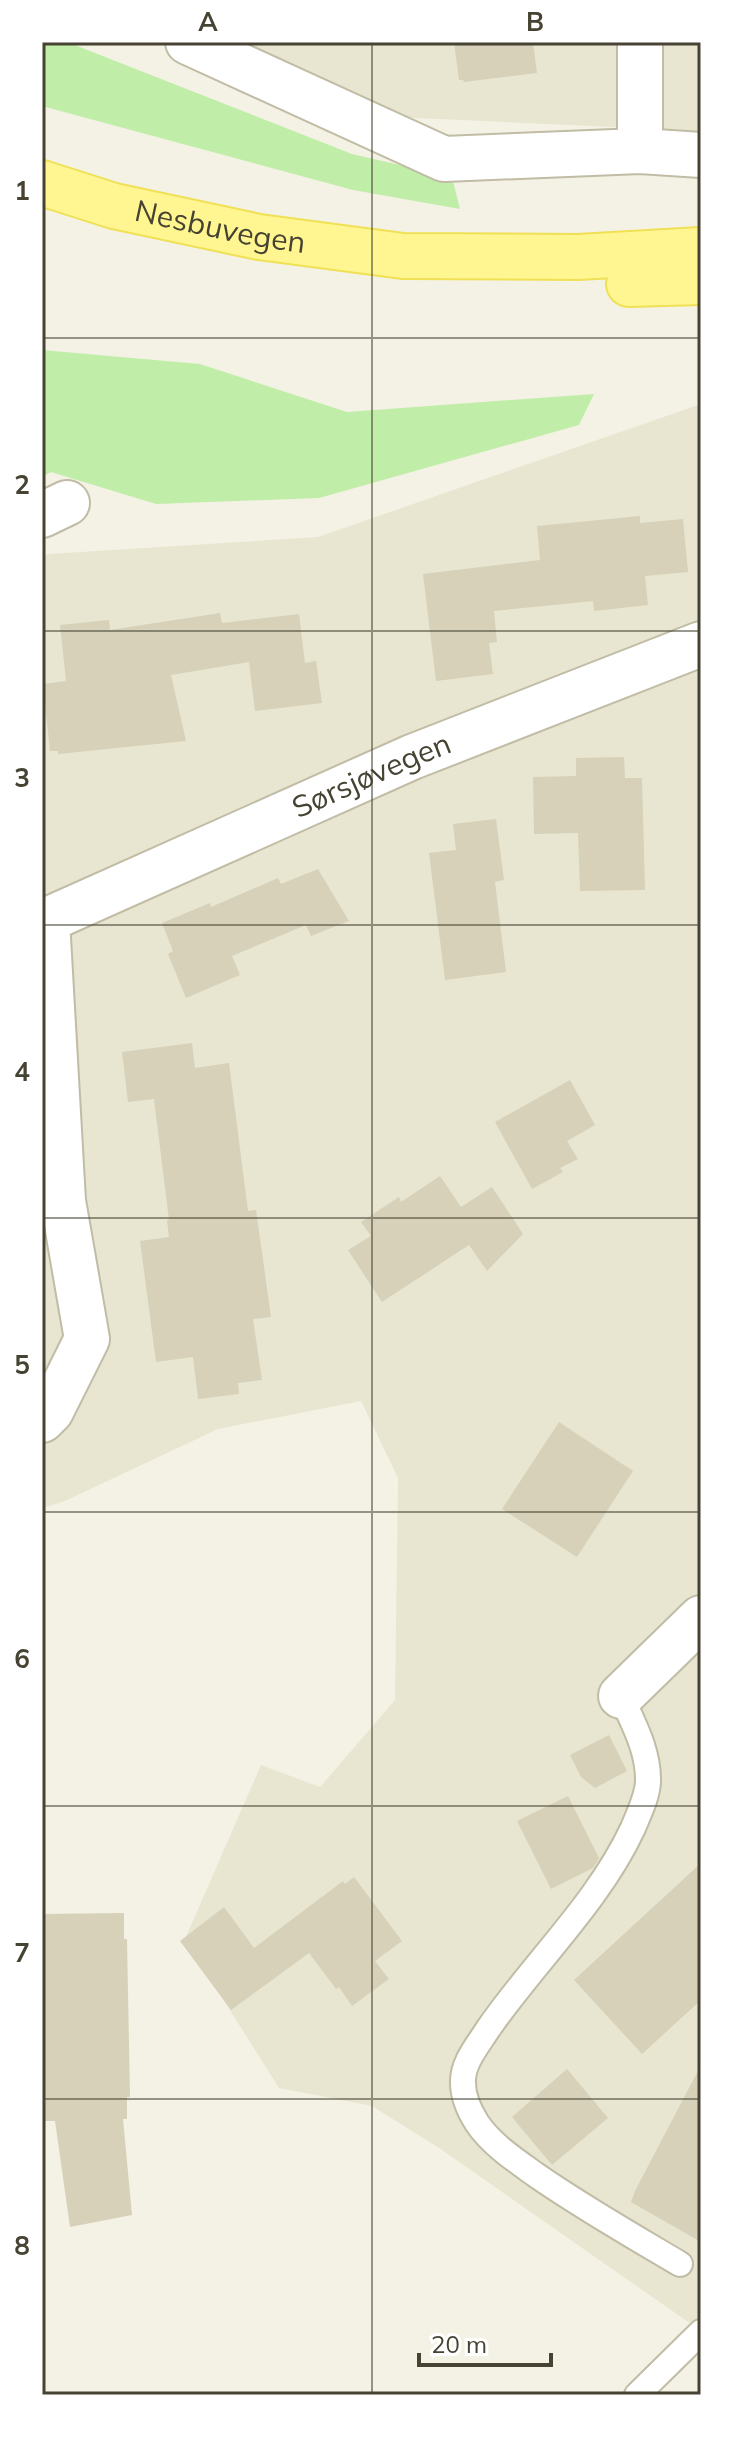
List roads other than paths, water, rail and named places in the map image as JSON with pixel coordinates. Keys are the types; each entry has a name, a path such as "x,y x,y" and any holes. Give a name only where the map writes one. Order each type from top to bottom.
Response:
{"main road":[{"name":"Nesbuvegen","path":"42,183 114,206 259,237 403,256 578,257 701,250"},
{"name":"Nesbuvegen","path":"403,256 472,278 550,284 701,282"}],"street":[{"path":"188,42 444,159 640,151 701,155"},
{"path":"640,42 640,151"},
{"name":"Sørsjøvegen","path":"42,1420 51,1411 87,1339 63,1201 44,909 412,757 701,644"},
{"path":"621,1696 701,1618"}],"lane":[{"path":"621,1696 645,1755 648,1783 643,1804 619,1857 555,1946 501,2011 472,2053 462,2083 471,2113 492,2141 580,2206 680,2264"},
{"path":"637,2395 701,2332"}]}
